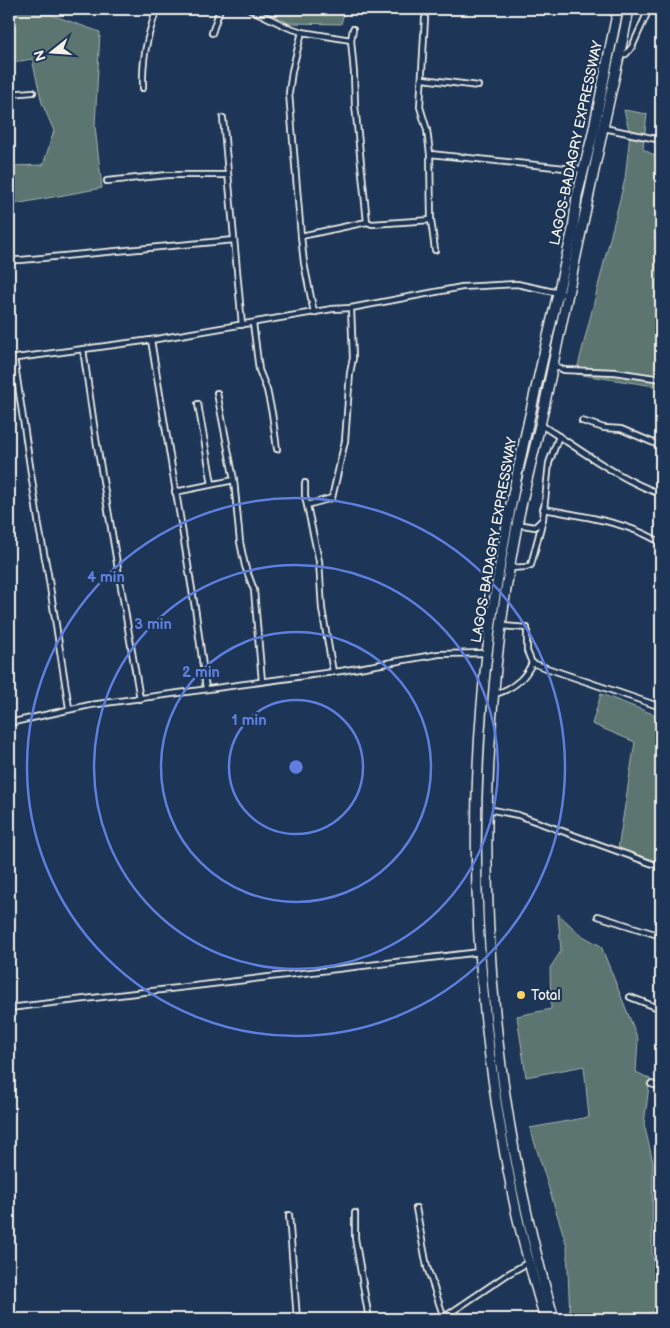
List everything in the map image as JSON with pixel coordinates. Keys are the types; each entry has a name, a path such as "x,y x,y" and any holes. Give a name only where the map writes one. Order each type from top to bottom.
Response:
{"highway":[{"name":"LAGOS-BADAGRY EXPRESSWAY","path":"545,1319 514,1203 495,1099 480,952 478,763 487,653 512,502 618,9"},
{"name":"LAGOS-BADAGRY EXPRESSWAY","path":"554,1319 528,1217 514,1149 494,997 487,886 490,738 502,626 517,524 629,9"}],"street":[{"path":"143,88 142,66 147,37 157,9"},
{"path":"212,33 220,9"},
{"path":"250,9 302,32 351,40"},
{"path":"619,55 626,54 632,47 648,9"},
{"path":"425,18 420,107 427,130 430,154 431,220 435,250"},
{"path":"353,29 351,40 367,222"},
{"path":"302,32 292,71 289,93 304,263 314,313"},
{"path":"422,79 478,86"},
{"path":"9,94 33,92"},
{"path":"223,118 242,325"},
{"path":"603,128 661,140"},
{"path":"430,154 584,170"},
{"path":"107,181 168,175 228,175"},
{"path":"301,236 367,222 372,224 431,220"},
{"path":"9,260 234,240"},
{"path":"68,708 12,358 151,340 352,308 462,287 518,284 568,295"},
{"path":"307,505 332,498 338,475 345,441 350,373 353,358 352,308"},
{"path":"253,323 259,370 272,413 277,449"},
{"path":"151,340 196,614 206,690"},
{"path":"82,349 140,699"},
{"path":"553,365 564,370 615,372 661,379"},
{"path":"217,393 234,480 240,542 245,566 254,590 262,681"},
{"path":"198,404 212,484"},
{"path":"582,421 604,428 621,429 661,446"},
{"path":"540,424 598,461 661,494"},
{"path":"510,568 531,565 543,519 549,464 559,436"},
{"path":"175,492 234,480"},
{"path":"305,483 307,505 319,561 322,609 333,672"},
{"path":"543,509 587,517 649,535 661,543"},
{"path":"517,524 535,527 543,519"},
{"path":"495,694 506,691 519,682 528,673 532,663 527,651 527,628 502,626"},
{"path":"9,723 68,708 333,672 439,654 487,653"},
{"path":"532,663 661,707"},
{"path":"488,809 518,815 661,867"},
{"path":"598,916 661,936"},
{"path":"9,1008 480,952"},
{"path":"630,997 661,1009"},
{"path":"651,1084 661,1087"},
{"path":"416,1208 427,1267 443,1319 508,1274 529,1262"},
{"path":"355,1213 355,1238 369,1319"},
{"path":"289,1215 297,1319"},
{"path":"658,1262 661,1271"}],"green space":[{"path":"9,9 35,9 100,32 95,126 102,188 15,204 11,249 14,286 9,286 9,166 43,165 54,131 42,103 32,59 9,63"},
{"path":"260,9 345,9 341,24 289,23"},
{"path":"624,110 647,114 643,149 661,159 661,205 654,238 661,240 661,387 576,374 625,179 630,134"},
{"path":"601,694 661,717 661,862 618,849 635,742 592,724"},
{"path":"558,914 581,935 601,946 638,1039 636,1072 650,1079 644,1124 653,1162 652,1254 661,1289 661,1309 628,1319 570,1319 567,1246 530,1128 589,1117 584,1066 526,1077 517,1016 551,1009 550,968 561,951"}],"place":[{"name":"Total","path":"521,995"}]}
